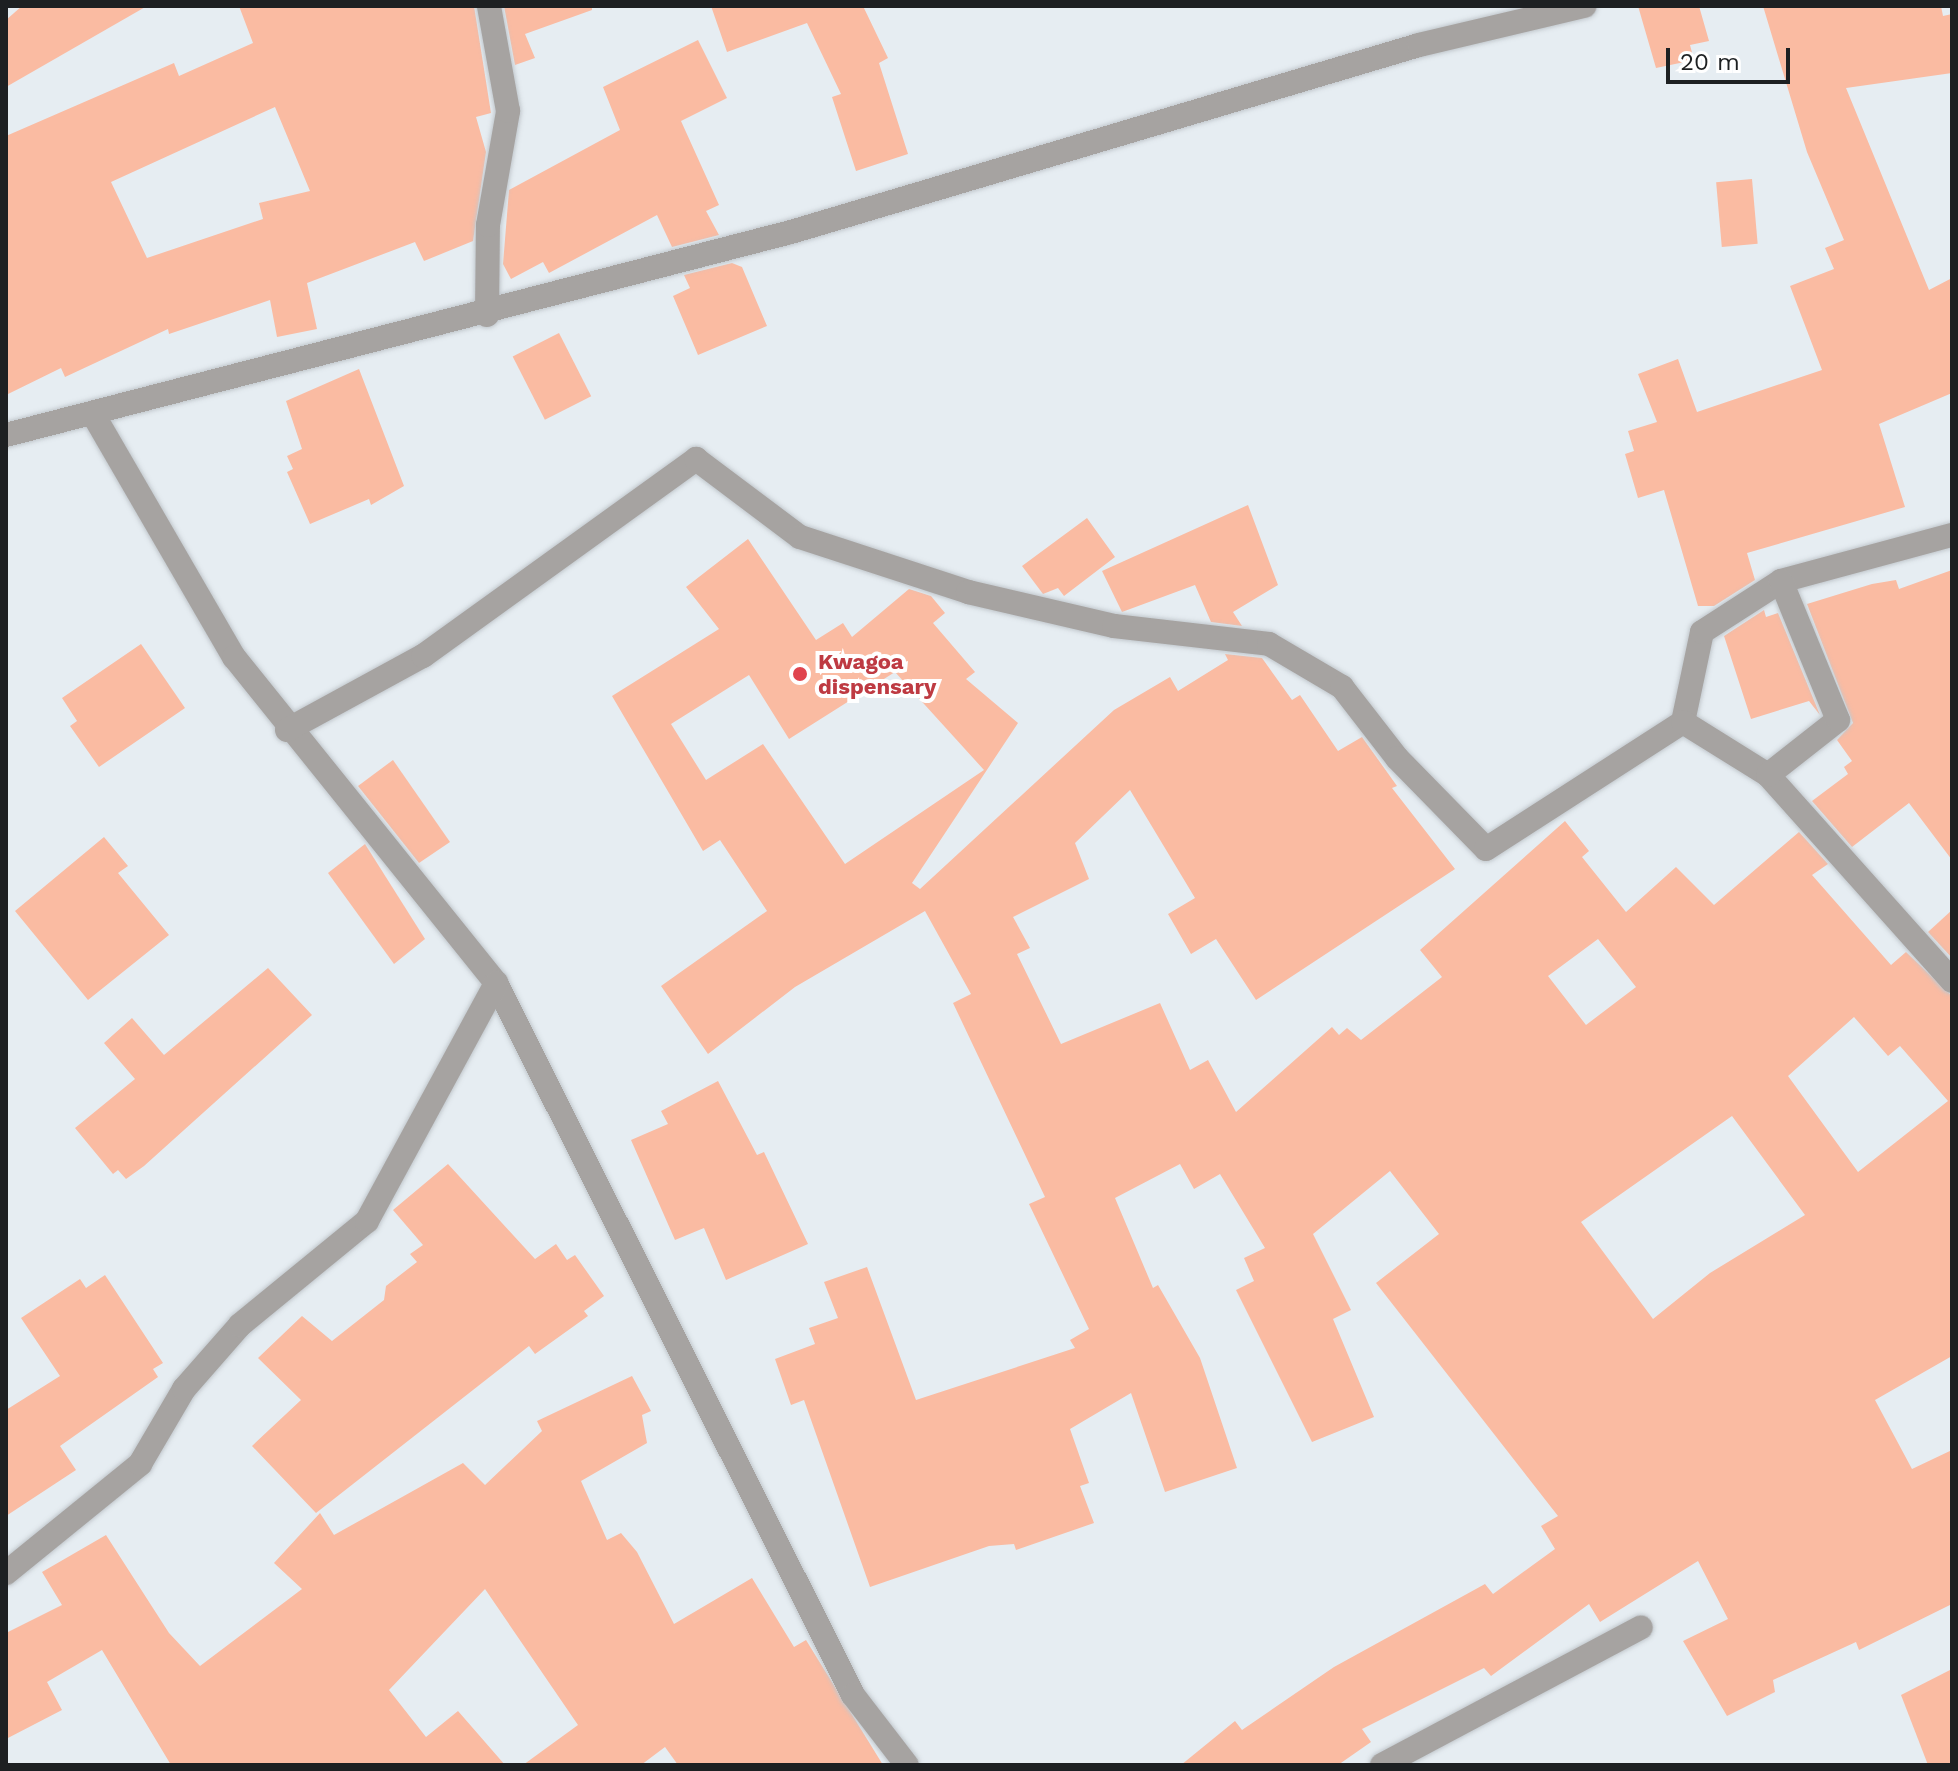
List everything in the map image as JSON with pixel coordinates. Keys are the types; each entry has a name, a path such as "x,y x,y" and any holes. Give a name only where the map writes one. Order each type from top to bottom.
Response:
{"street":[{"path":"487,315 488,225 508,111 489,6"},
{"path":"6,435 487,315 1419,45 1584,6"},
{"path":"93,414 234,657 287,730 496,983 853,1695 907,1765"},
{"path":"287,730 423,656 696,459 800,537 968,592 1114,626 1269,644 1342,687 1397,758 1486,849 1683,722 1702,632 1781,581 1952,535"},
{"path":"1768,775 1838,720 1781,581"},
{"path":"1683,722 1768,775 1952,981"},
{"path":"6,1573 140,1464 184,1389 240,1325 367,1221 496,983"},
{"path":"1382,1765 1641,1627"}],"building":[{"path":"22,6 147,6 6,87 6,20"},
{"path":"239,6 474,6 491,113 476,117 486,152 473,241 424,261 415,242 307,283 317,329 277,337 270,300 169,334 168,329 65,377 61,368 6,395 6,136 174,63 179,76 253,43","holes":["275,107 310,191 259,203 263,219 147,258 111,182"]},
{"path":"504,6 592,6 592,10 525,34 535,58 515,65"},
{"path":"711,6 863,6 888,58 879,63 908,154 856,171 832,97 841,94 807,23 727,52"},
{"path":"1638,6 1699,6 1709,41 1690,45 1694,60 1656,68"},
{"path":"1763,6 1941,6 1943,16 1952,14 1952,73 1846,88 1929,290 1952,278 1952,393 1879,424 1905,507 1747,553 1755,580 1714,606 1698,606 1664,490 1638,498 1625,454 1634,451 1628,431 1657,422 1638,374 1678,359 1697,412 1822,370 1790,286 1834,269 1825,248 1844,240 1807,152"},
{"path":"698,40 727,98 681,121 719,205 706,211 719,235 672,247 657,215 549,273 543,262 511,279 503,264 509,190 620,130 603,87"},
{"path":"1752,179 1758,244 1722,247 1716,182"},
{"path":"732,263 742,267 767,326 698,355 673,296 690,288 684,275"},
{"path":"559,333 591,396 545,420 513,357"},
{"path":"359,369 404,486 371,505 369,499 310,524 287,472 293,469 287,456 302,449 286,401"},
{"path":"1248,505 1278,585 1233,612 1242,626 1211,622 1195,585 1122,612 1102,571"},
{"path":"1087,518 1115,557 1064,596 1058,588 1043,594 1022,566"},
{"path":"748,539 816,640 843,623 852,637 909,589 931,596 945,613 933,623 975,672 966,679 1018,723 912,883 920,889 1114,710 1170,677 1178,691 1228,660 1225,654 1262,658 1292,700 1300,695 1338,751 1362,737 1397,786 1392,788 1455,869 1256,1000 1216,939 1191,954 1168,914 1195,898 1130,790 1075,843 1089,879 1013,917 1030,948 1017,954 1061,1044 1160,1003 1190,1070 1208,1060 1236,1112 1332,1027 1339,1035 1347,1028 1361,1040 1442,977 1420,950 1565,821 1589,851 1582,857 1626,912 1676,867 1714,905 1799,832 1828,864 1812,875 1891,965 1906,952 1952,996 1952,1356 1875,1400 1912,1469 1952,1450 1952,1604 1859,1650 1856,1642 1773,1680 1775,1692 1727,1716 1683,1641 1728,1619 1698,1561 1600,1622 1589,1604 1491,1676 1484,1668 1362,1729 1371,1742 1338,1765 1181,1765 1235,1721 1242,1730 1334,1667 1485,1584 1493,1594 1555,1549 1541,1526 1558,1516 1376,1283 1439,1234 1390,1171 1313,1234 1351,1310 1333,1319 1374,1417 1312,1442 1236,1290 1254,1281 1244,1258 1265,1248 1220,1174 1194,1189 1180,1164 1115,1198 1153,1288 1158,1285 1200,1358 1237,1468 1165,1492 1131,1393 1070,1429 1089,1483 1080,1486 1094,1523 1016,1550 1014,1544 989,1546 870,1587 804,1400 791,1405 775,1359 815,1344 809,1328 838,1318 824,1282 867,1267 916,1400 1075,1348 1070,1340 1089,1329 1029,1204 1045,1197 953,1003 971,994 925,911 795,987 708,1054 661,986 767,911 720,840 703,851 612,696 719,629 686,587","holes":["895,672 984,770 845,864 763,744 706,780 671,724 749,675 789,739","1598,939 1636,987 1586,1025 1548,976","1854,1017 1888,1056 1900,1046 1948,1101 1858,1172 1788,1076","1732,1116 1805,1215 1710,1273 1653,1319 1581,1222"]},
{"path":"1952,570 1952,860 1909,803 1852,847 1812,801 1848,774 1844,767 1852,761 1837,740 1853,723 1807,604 1896,580 1899,589"},
{"path":"1764,610 1766,617 1778,613 1820,715 1809,701 1751,719 1724,636"},
{"path":"141,644 185,708 99,767 70,726 77,721 62,698"},
{"path":"393,760 450,842 419,863 358,786"},
{"path":"104,837 128,866 118,873 169,935 88,1000 15,911"},
{"path":"365,844 425,939 394,964 328,873"},
{"path":"1952,910 1952,958 1928,932"},
{"path":"268,968 312,1015 144,1166 126,1179 118,1170 113,1174 75,1128 135,1079 104,1043 132,1018 164,1055"},
{"path":"718,1081 757,1155 764,1152 808,1244 726,1280 704,1228 675,1240 631,1140 668,1124 661,1111"},
{"path":"448,1164 535,1259 556,1244 567,1260 575,1255 604,1296 584,1311 588,1316 535,1354 529,1346 316,1513 252,1446 301,1400 258,1358 302,1316 332,1341 384,1300 386,1286 417,1262 410,1254 423,1245 393,1210"},
{"path":"105,1275 163,1363 153,1369 158,1377 60,1446 76,1470 6,1516 6,1410 60,1376 21,1318 80,1279 86,1288"},
{"path":"632,1376 651,1411 642,1415 647,1443 581,1481 607,1540 621,1533 637,1552 674,1624 752,1578 794,1647 806,1640 883,1765 678,1765 665,1747 641,1765 523,1765 578,1725 485,1589 389,1690 426,1737 458,1711 505,1765 171,1765 102,1650 47,1682 62,1710 6,1739 6,1633 62,1605 42,1572 106,1535 169,1633 200,1666 302,1589 274,1563 320,1513 334,1535 463,1463 485,1485 542,1431 537,1421"},
{"path":"1952,1669 1952,1765 1928,1765 1901,1695"}],"place":[{"name":"Kwagoa dispensary","path":"800,674"}]}
